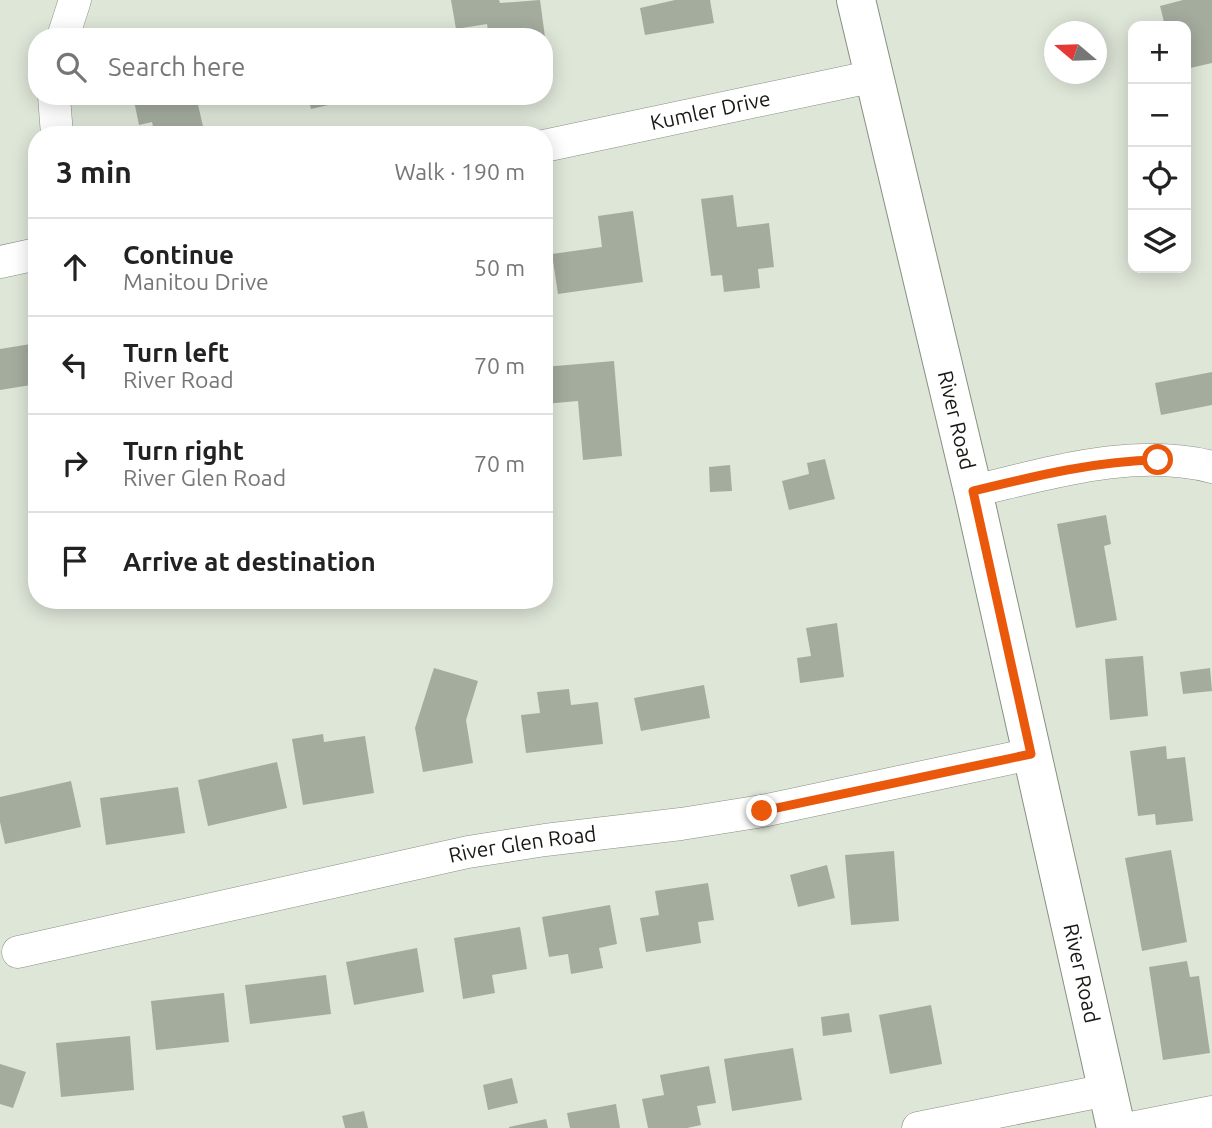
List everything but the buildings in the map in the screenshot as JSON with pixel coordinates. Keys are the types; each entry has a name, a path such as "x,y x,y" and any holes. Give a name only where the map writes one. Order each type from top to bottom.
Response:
{"street":[{"path":"66,28 75,0"},
{"name":"River Road","path":"856,0 973,491 1116,1128"},
{"name":"Kumler Drive","path":"553,144 875,76"},
{"path":"55,105 57,126"},
{"path":"0,262 28,256"},
{"path":"973,491 1120,460 1158,460 1212,467"},
{"name":"River Glen Road","path":"18,952 468,852 762,811 1031,754"},
{"path":"918,1128 1107,1090"},
{"path":"1131,1128 1212,1112"}],"route":[{"path":"762,811 1031,754 973,491 1120,460 1158,460"}]}
